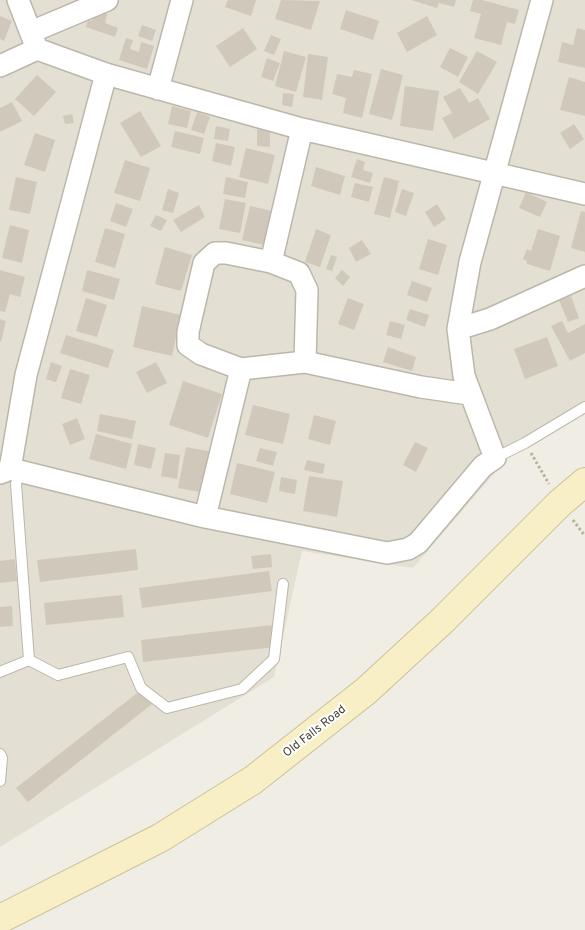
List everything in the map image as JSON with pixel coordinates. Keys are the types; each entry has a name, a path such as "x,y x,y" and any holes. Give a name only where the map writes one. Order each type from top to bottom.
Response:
{"street":[{"path":"18,0 34,40 106,74 302,129 585,194"},
{"path":"0,66 34,40 107,0"},
{"path":"158,89 182,0"},
{"path":"106,74 26,374 10,471 205,517 387,553 399,552 418,543 483,466 495,458 469,394 461,358 458,329 470,262 496,174 542,0"},
{"path":"271,262 302,129"},
{"path":"305,362 307,290 304,280 299,273 271,262 226,253 215,254 204,262 188,332 188,345 200,354 241,369 305,362 421,387 469,394"},
{"path":"458,329 490,318 585,276"},
{"path":"205,517 241,369"},
{"name":"Old Falls Road","path":"0,919 160,838 253,780 366,692 442,622 560,503 585,482"}],"lane":[{"path":"495,458 526,443 585,407"},
{"path":"10,471 16,484 29,660"},
{"path":"29,660 58,676 128,657 141,688 168,708 242,688 274,659 283,584"},
{"path":"0,672 29,660"},
{"path":"0,754 2,758 0,781"}],"shaded area":[{"path":"0,0 585,0 585,413 517,447 413,568 302,551 274,677 0,847"}],"building":[{"path":"228,0 256,0 251,16 225,7"},
{"path":"281,0 320,1 311,30 275,19"},
{"path":"411,0 456,0 454,7 439,3 437,8"},
{"path":"473,0 482,0 519,10 515,24 507,22 501,45 474,38 481,14 470,11"},
{"path":"96,10 107,14 105,23 118,28 115,37 86,27 88,20 92,21"},
{"path":"346,10 379,21 373,40 340,29"},
{"path":"0,16 12,21 4,41 0,39"},
{"path":"427,16 437,35 407,52 397,33"},
{"path":"142,25 156,30 152,41 138,36"},
{"path":"243,28 257,49 230,67 216,46"},
{"path":"577,28 585,30 585,68 558,62 562,42 573,45"},
{"path":"271,35 281,39 274,55 264,51"},
{"path":"126,38 133,40 130,49 139,52 141,42 154,46 147,69 119,60"},
{"path":"450,48 468,57 458,77 440,67"},
{"path":"284,51 306,57 296,92 275,86"},
{"path":"477,51 497,62 478,94 459,82"},
{"path":"308,54 328,57 322,100 303,97"},
{"path":"267,58 280,63 273,81 261,77"},
{"path":"381,69 403,75 392,120 369,114"},
{"path":"354,70 372,74 362,118 343,113 346,98 332,94 337,74 352,77"},
{"path":"37,75 56,92 34,116 15,99"},
{"path":"569,77 585,82 585,116 560,110"},
{"path":"405,86 439,91 433,131 400,126"},
{"path":"460,88 469,103 478,98 490,119 454,139 442,118 452,113 443,97"},
{"path":"283,93 294,94 292,107 282,105"},
{"path":"12,102 22,121 0,132 0,108"},
{"path":"172,106 191,111 187,128 168,124"},
{"path":"140,111 161,146 141,157 120,123"},
{"path":"197,112 210,117 204,134 191,130"},
{"path":"72,114 74,123 65,124 63,116"},
{"path":"574,124 584,139 570,149 560,133"},
{"path":"216,126 230,129 228,141 214,139"},
{"path":"257,129 270,129 270,147 257,146"},
{"path":"175,131 204,138 200,154 171,147"},
{"path":"35,133 55,140 45,172 24,165"},
{"path":"216,143 235,147 231,166 212,161"},
{"path":"246,148 275,155 268,184 239,177"},
{"path":"357,159 365,162 363,170 373,173 370,183 351,177"},
{"path":"125,160 150,168 140,201 114,193"},
{"path":"316,167 345,176 340,195 311,186"},
{"path":"16,177 37,182 30,214 9,210"},
{"path":"226,177 248,182 245,198 223,194"},
{"path":"384,177 399,181 390,218 374,214"},
{"path":"355,183 373,187 369,202 351,197"},
{"path":"168,189 179,193 173,213 162,210"},
{"path":"402,189 414,193 406,216 395,212"},
{"path":"526,192 547,202 540,217 519,208"},
{"path":"225,199 246,203 240,233 219,229"},
{"path":"116,203 133,209 126,227 110,221"},
{"path":"437,204 446,219 434,227 425,212"},
{"path":"199,205 205,217 181,232 173,220"},
{"path":"250,206 277,212 269,246 242,240"},
{"path":"581,211 585,212 585,252 571,248"},
{"path":"156,215 167,220 161,231 150,226"},
{"path":"10,225 29,230 22,263 2,258"},
{"path":"105,228 125,234 115,268 95,262"},
{"path":"316,229 331,235 320,267 305,262"},
{"path":"538,229 560,236 550,271 527,264 527,261 523,259 527,249 531,251"},
{"path":"428,239 447,245 438,275 419,269"},
{"path":"362,240 371,254 356,262 349,248"},
{"path":"165,247 192,255 181,291 155,284"},
{"path":"331,255 337,257 332,271 326,269"},
{"path":"0,270 25,277 20,297 10,294 5,312 0,311"},
{"path":"87,270 120,279 114,300 82,291"},
{"path":"342,270 350,277 343,286 335,278"},
{"path":"412,281 432,288 427,302 407,295"},
{"path":"571,296 579,318 568,322 559,300"},
{"path":"86,298 107,305 97,337 76,331"},
{"path":"348,298 364,304 354,330 338,324"},
{"path":"142,306 181,315 172,356 133,347"},
{"path":"410,309 429,315 425,327 406,320"},
{"path":"0,319 6,321 1,342 0,341"},
{"path":"390,321 405,325 401,339 386,335"},
{"path":"562,321 568,333 585,324 585,353 570,361 551,326"},
{"path":"66,335 114,350 108,368 60,353"},
{"path":"547,337 558,366 525,379 514,349"},
{"path":"388,347 416,357 412,371 383,362"},
{"path":"51,362 62,366 56,382 46,379"},
{"path":"156,362 167,383 147,393 136,372"},
{"path":"70,369 90,375 81,404 61,398"},
{"path":"183,381 222,394 208,438 169,425"},
{"path":"253,405 290,414 283,444 245,435"},
{"path":"100,414 136,421 132,439 97,431"},
{"path":"314,415 336,421 330,445 308,439"},
{"path":"77,418 85,439 70,445 62,424"},
{"path":"96,434 132,444 126,469 89,459"},
{"path":"415,442 428,448 416,472 403,465"},
{"path":"138,444 156,448 151,469 134,465"},
{"path":"186,447 213,452 205,493 178,488"},
{"path":"260,448 277,452 273,466 256,461"},
{"path":"165,453 180,455 177,479 161,476"},
{"path":"307,460 325,464 323,474 304,470"},
{"path":"237,463 275,472 267,503 230,494"},
{"path":"309,476 343,481 337,517 303,511"},
{"path":"281,477 297,480 295,494 279,491"},
{"path":"136,549 138,570 40,582 37,560"},
{"path":"271,554 272,567 253,569 251,556"},
{"path":"15,559 17,581 0,583 0,561"},
{"path":"269,571 272,591 142,608 139,588"},
{"path":"122,595 124,617 46,625 44,603"},
{"path":"12,606 13,626 0,627 0,607"},
{"path":"272,625 275,647 143,662 141,640"},
{"path":"141,690 152,704 28,802 16,788"}]}
